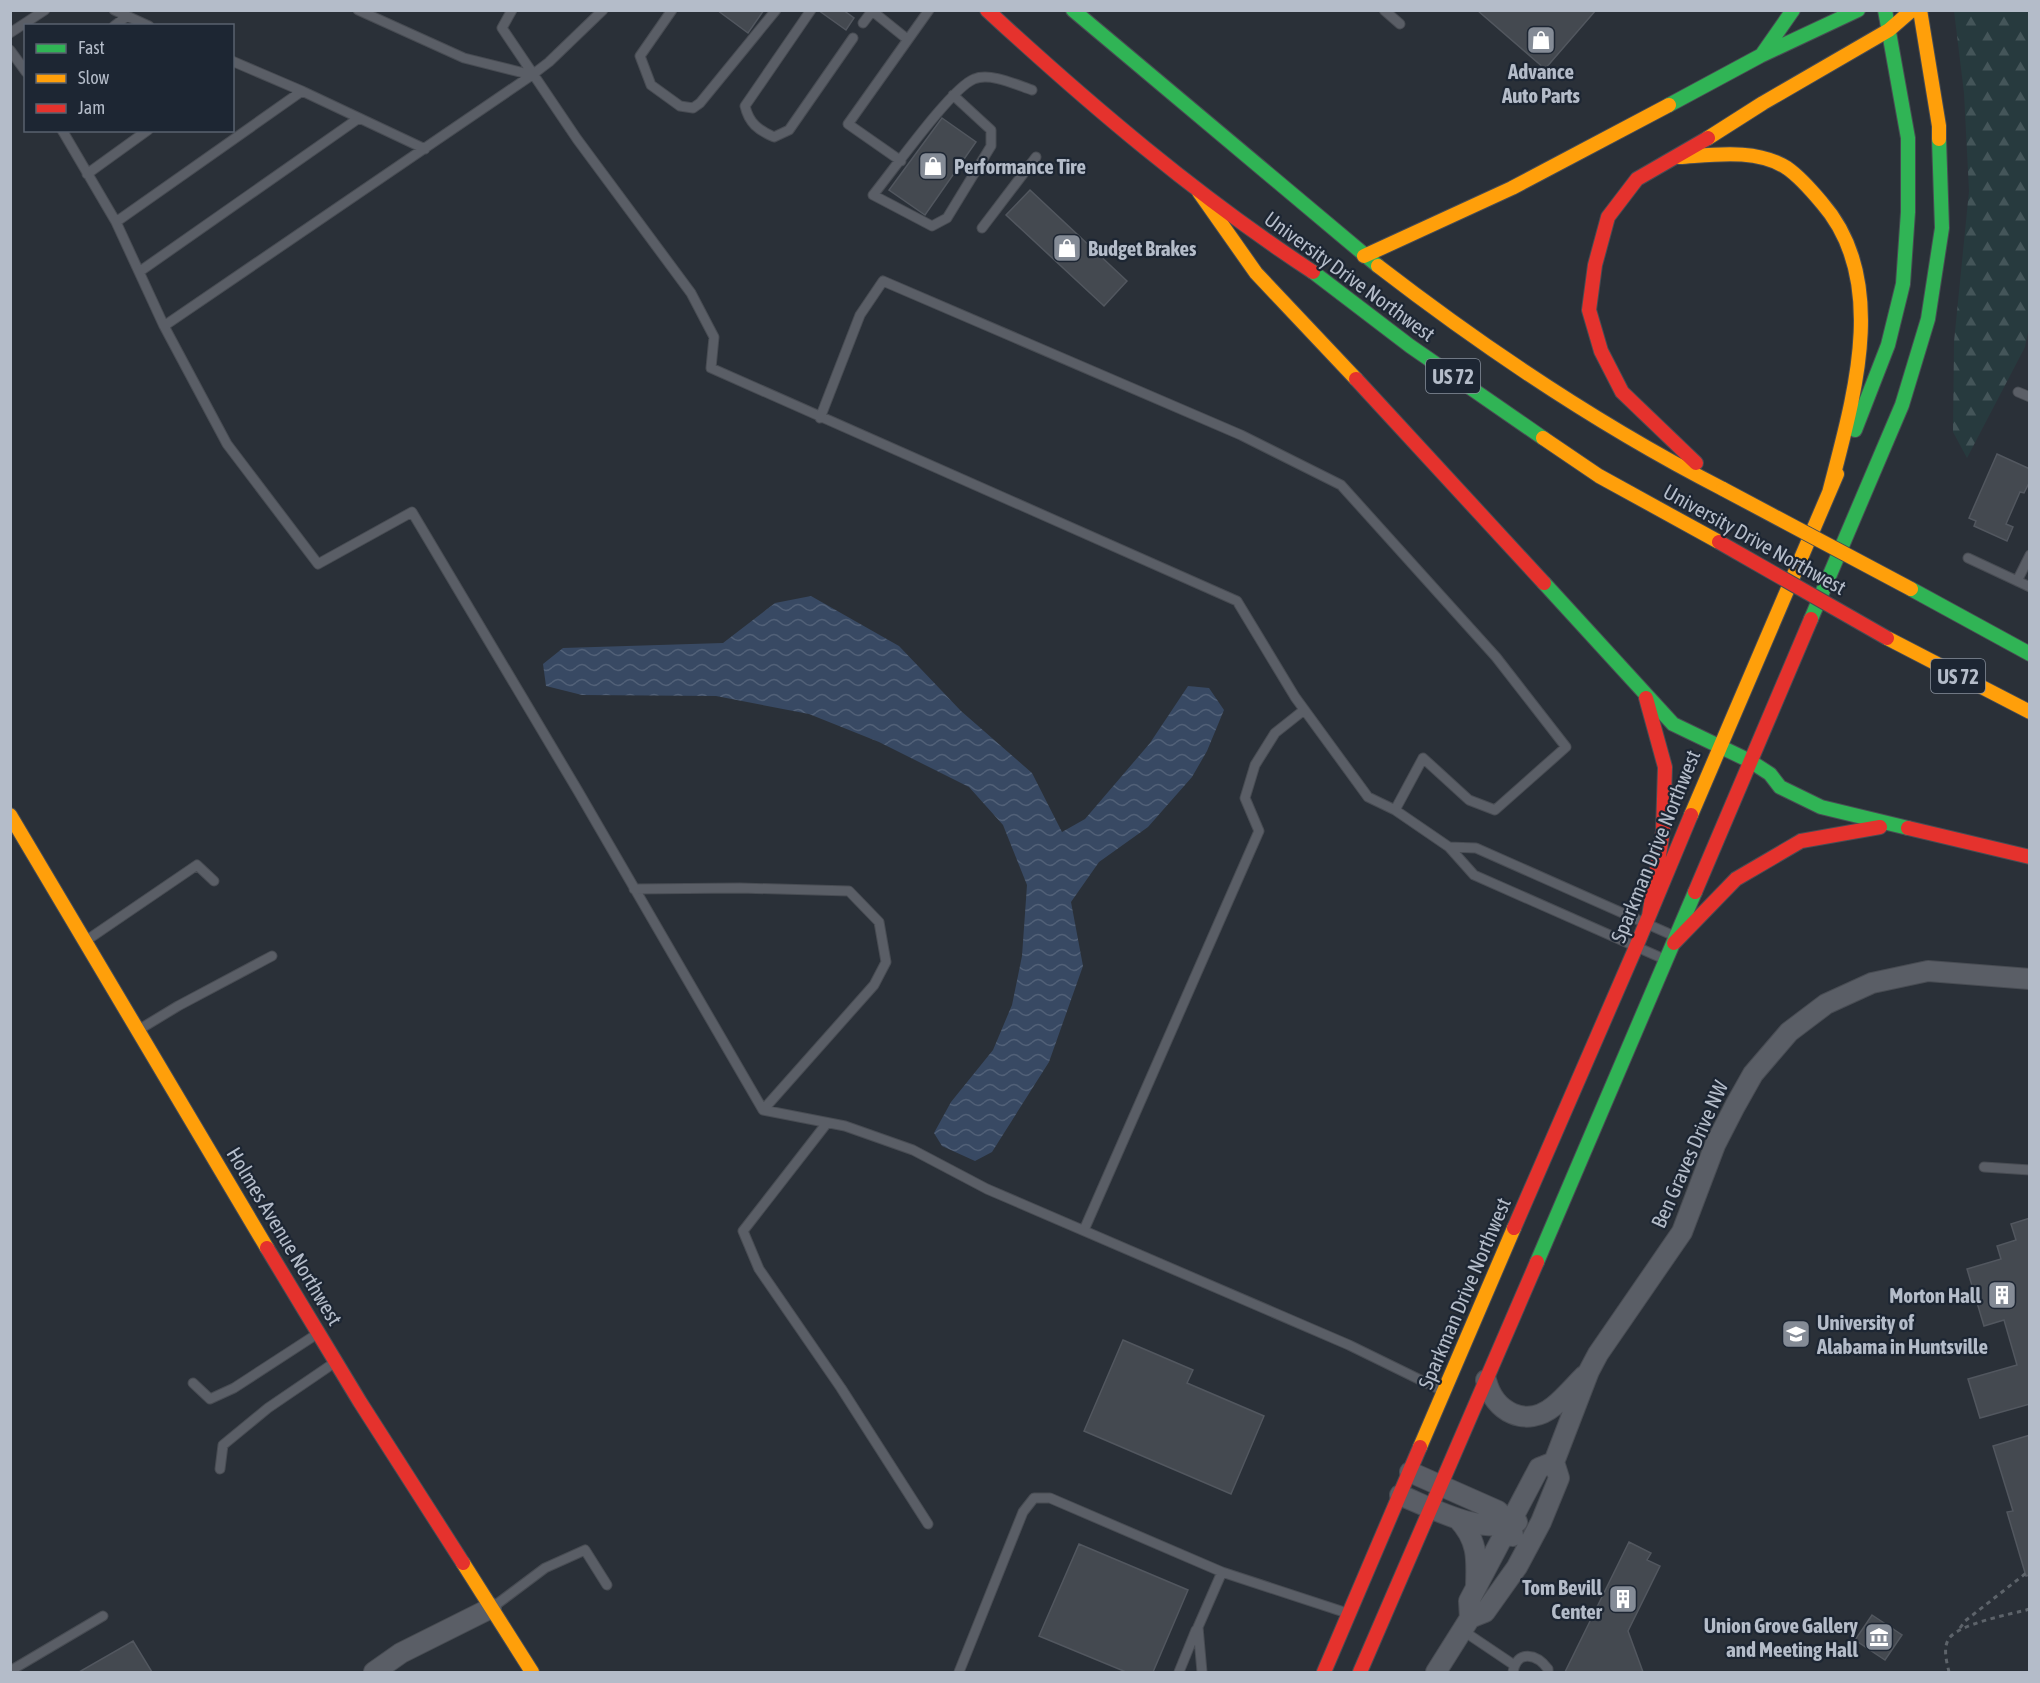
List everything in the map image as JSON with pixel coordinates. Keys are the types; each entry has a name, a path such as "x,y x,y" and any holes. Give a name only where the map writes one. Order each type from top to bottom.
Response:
{"main road":[{"name":"University Drive Northwest","path":"987,10 1050,68 1199,192 1255,234 1325,280 1410,346 1590,470 1887,639 2028,711"},
{"name":"University Drive Northwest","path":"1073,10 1364,256 1550,390 1668,462 1723,489 2030,654"},
{"path":"1760,56 1793,10"},
{"path":"1364,256 1512,188 1760,56 1858,10"},
{"name":"Sparkman Drive Northwest","path":"1324,1672 1648,920 1719,746 1829,493 1888,345 1903,284 1908,212 1908,138 1885,10"},
{"path":"1723,489 1622,392 1601,351 1589,310 1595,265 1608,217 1637,179 1678,158 1763,103 1889,30 1912,10"},
{"path":"1360,1672 1676,940 1750,760 1902,405 1928,319 1942,228 1939,126 1920,10"},
{"path":"1678,158 1735,154 1784,167 1821,199 1846,237 1858,277 1862,328 1855,389 1829,493"},
{"path":"1199,192 1256,273 1398,423 1672,724 1750,760 1770,774 1780,787 1821,807 2030,857"},
{"path":"1645,694 1665,767 1664,831 1648,920"},
{"name":"Holmes Avenue Northwest","path":"10,815 336,1362 532,1672"},
{"path":"1676,940 1736,879 1801,840 1894,824"}],"street":[{"name":"Ben Graves Drive NW","path":"1466,1624 1485,1612 1517,1567 1546,1511 1559,1478 1554,1462 1589,1371 1598,1354 1682,1232 1715,1145 1753,1074 1790,1032 1826,1004 1872,983 1928,971 2030,979"},
{"path":"1486,1380 1489,1392 1505,1411 1529,1417 1554,1407 1589,1371"},
{"name":"Ben Graves Drive NW","path":"1436,1672 1466,1624 1469,1601 1539,1468 1554,1462"},
{"path":"1410,1473 1498,1511 1511,1524 1517,1567"},
{"path":"1400,1495 1458,1519 1493,1526 1511,1524 1546,1511"},
{"path":"1458,1519 1469,1532 1475,1545 1476,1588"},
{"path":"374,1672 401,1653 491,1608"}],"lane":[{"path":"10,33 45,10"},
{"path":"114,10 145,24"},
{"path":"358,10 464,58 532,75"},
{"path":"512,10 502,28 577,139 691,293 714,337 711,368 1237,600 1304,710 1368,797 1395,810 1449,847 1474,875 1667,961"},
{"path":"164,326 532,75 549,62 603,10"},
{"path":"672,10 640,56 651,85 680,106 693,108 700,103 776,10"},
{"path":"811,10 745,106 748,120 761,132 774,137 789,130 853,38"},
{"path":"901,161 848,124 929,10"},
{"path":"1384,10 1400,24"},
{"path":"863,23 871,11 907,39"},
{"path":"117,24 127,16"},
{"path":"10,50 24,69"},
{"path":"237,63 425,149"},
{"path":"953,95 991,130 991,146 947,218 932,226 873,195 953,95 974,78 997,78 1032,90"},
{"path":"116,222 302,91"},
{"path":"139,272 359,118"},
{"path":"63,132 116,222 164,326 227,444 318,564 412,512 763,1110 845,1126 913,1150 987,1189 1349,1346 1445,1392"},
{"path":"87,174 145,132"},
{"path":"982,228 1036,157"},
{"path":"820,418 860,315 883,281 1241,435 1341,485 1496,657 1566,747 1495,810 1469,800 1424,758 1395,810"},
{"path":"2018,392 2030,397"},
{"path":"2017,581 2030,555"},
{"path":"1968,558 2030,587"},
{"path":"1084,1230 1259,831 1245,798 1255,765 1275,733 1304,710"},
{"path":"1449,847 1476,848 1648,920 1676,940"},
{"path":"86,942 197,865 214,881"},
{"path":"634,889 740,888 849,891 879,922 886,962 874,985 763,1110"},
{"path":"138,1031 178,1006 272,956"},
{"path":"827,1123 743,1231 759,1269 841,1388 928,1524"},
{"path":"1984,1167 2030,1170"},
{"path":"193,1383 210,1399 234,1388 319,1333"},
{"path":"220,1469 223,1445 268,1408 336,1362"},
{"path":"959,1672 1023,1512 1034,1498 1050,1497 1222,1572 1348,1613"},
{"path":"491,1608 545,1568 585,1550 607,1584"},
{"path":"1179,1672 1222,1572"},
{"path":"10,1671 103,1616"},
{"path":"1466,1624 1514,1669 1523,1657 1532,1656 1541,1660 1548,1672"},
{"path":"1198,1627 1202,1672"}],"path":[{"path":"1949,1672 1945,1654 1948,1640 1965,1621 2030,1570"},
{"path":"1959,1629 2030,1609"}],"green space":[{"path":"1954,11 2030,11 2029,328 2025,347 1967,458 1953,432 1954,342 1969,191 1964,93"}],"water":[{"path":"811,596 899,646 961,711 1032,773 1062,832 1085,819 1150,743 1188,686 1209,688 1224,710 1207,751 1192,777 1148,827 1099,862 1071,902 1083,966 1049,1062 992,1152 975,1161 942,1146 934,1133 951,1102 993,1050 1012,1005 1022,956 1027,885 1003,825 969,787 879,742 809,714 716,696 582,695 546,686 543,664 563,648 723,643 775,603"}],"building":[{"path":"717,10 764,10 748,33"},
{"path":"818,10 843,10 854,18 846,30"},
{"name":"Advance Auto Parts","path":"1477,10 1596,10 1545,69"},
{"name":"Performance Tire","path":"942,118 976,142 925,215 889,190"},
{"name":"Budget Brakes","path":"1030,190 1127,281 1104,306 1006,215"},
{"path":"1997,454 2030,469 2030,481 2024,493 2020,492 2006,524 2013,527 2007,541 1974,526 1976,521 1969,518"},
{"name":"Morton Hall","path":"2030,1218 2030,1404 1980,1418 1968,1379 2017,1365 2004,1320 1984,1326 1967,1269 2001,1259 1997,1246 2016,1240 2011,1224"},
{"path":"1123,1340 1193,1370 1187,1383 1264,1416 1231,1494 1084,1431"},
{"path":"2030,1435 2030,1575 2026,1576 2007,1512 2013,1511 1993,1446"},
{"name":"Tom Bevill Center","path":"1629,1542 1651,1553 1647,1560 1660,1566 1628,1631 1643,1672 1565,1672"},
{"path":"1079,1544 1188,1590 1153,1672 1126,1672 1039,1636"},
{"name":"Union Grove Gallery and Meeting Hall","path":"1872,1615 1902,1635 1885,1660 1855,1640"},
{"path":"133,1641 152,1672 79,1672"}],"traffic: fast":[{"path":"1073,10 1378,266"},
{"path":"1763,53 1793,10"},
{"path":"1669,105 1760,56 1858,10"},
{"path":"1855,430 1888,345 1903,284 1908,212 1908,138 1885,10"},
{"path":"1811,619 1902,405 1928,319 1942,228 1939,139"},
{"path":"1313,272 1410,346 1543,438"},
{"path":"1544,583 1673,724 1750,761 1770,774 1780,787 1821,807 1908,828"},
{"path":"1911,589 2030,654"},
{"path":"1537,1262 1695,892"}],"traffic: slow":[{"path":"1708,138 1763,103 1889,30 1912,10"},
{"path":"1920,10 1939,126 1939,139"},
{"path":"1364,256 1512,188 1669,105"},
{"path":"1679,157 1734,154 1775,162 1787,168 1806,184 1843,234 1855,269 1861,306 1860,344 1855,383 1829,493"},
{"path":"1199,192 1256,273 1356,379"},
{"path":"1378,266 1545,385 1677,465 1723,489"},
{"path":"1543,438 1599,476 1719,542"},
{"path":"1691,815 1837,474"},
{"path":"1723,489 1911,589"},
{"path":"1887,638 2030,712"},
{"path":"10,815 267,1248"},
{"path":"1420,1447 1514,1228"},
{"path":"463,1563 532,1672"}],"traffic: jam":[{"path":"987,10 1105,115 1186,181 1313,272"},
{"path":"1696,463 1622,392 1601,351 1589,310 1595,265 1608,217 1637,179 1708,138"},
{"path":"1356,379 1544,583"},
{"path":"1719,542 1887,638"},
{"path":"1695,892 1811,619"},
{"path":"1646,698 1665,767 1663,831 1649,916"},
{"path":"1514,1228 1691,815"},
{"path":"1674,943 1736,879 1801,841 1880,827"},
{"path":"1908,828 2030,857"},
{"path":"267,1248 360,1402 463,1563"},
{"path":"1360,1672 1537,1262"},
{"path":"1324,1672 1420,1447"}],"place":[{"name":"Advance Auto Parts","path":"1541,40"},
{"name":"Performance Tire","path":"933,166"},
{"name":"Budget Brakes","path":"1067,248"},
{"name":"Morton Hall","path":"2002,1295"},
{"name":"University of Alabama in Huntsville","path":"1796,1334"},
{"name":"Tom Bevill Center","path":"1623,1599"},
{"name":"Union Grove Gallery and Meeting Hall","path":"1879,1637"}]}
